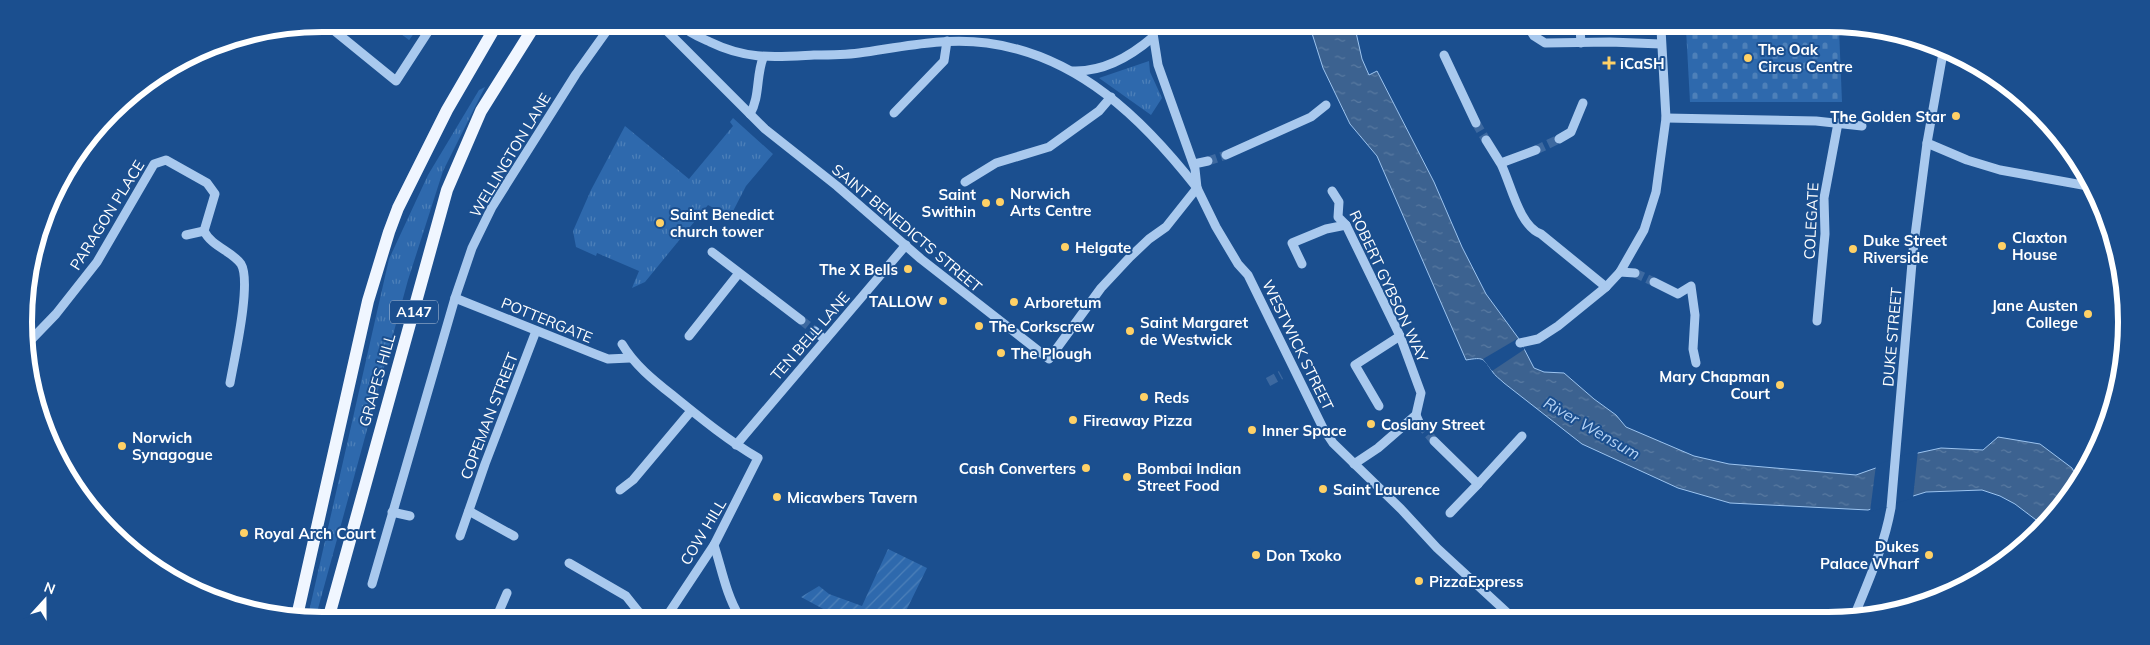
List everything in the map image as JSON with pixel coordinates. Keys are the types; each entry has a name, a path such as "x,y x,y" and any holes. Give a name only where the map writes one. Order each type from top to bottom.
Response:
{"main road":[{"name":"GRAPES HILL","path":"298,611 368,301 398,208 447,110 493,32"},
{"name":"GRAPES HILL","path":"483,50 497,32"},
{"name":"GRAPES HILL","path":"330,612 447,190 481,111 530,32"}],"street":[{"path":"336,32 396,80 428,32"},
{"name":"WELLINGTON LANE","path":"372,584 455,298 472,248 492,207 576,74 606,32"},
{"name":"SAINT BENEDICTS STREET","path":"668,32 765,129 1049,359 1101,288 1149,239 1166,227 1197,188"},
{"path":"688,32 720,47 763,58 858,54 929,42 947,41 987,43 1019,50 1072,71 1111,97 1149,130 1197,188"},
{"name":"WESTWICK STREET","path":"1152,32 1158,65 1194,164 1197,188 1238,264 1248,275 1295,367 1319,420 1333,443 1436,548 1505,612"},
{"path":"1532,32 1534,36 1545,43 1661,44"},
{"path":"1580,32 1581,43"},
{"path":"1520,343 1538,339 1558,326 1606,286 1620,272 1644,230 1656,192 1666,118 1661,32"},
{"path":"1072,71 1089,72 1122,59 1138,50 1153,37"},
{"path":"894,113 944,61 947,41"},
{"path":"1444,55 1476,123"},
{"name":"DUKE STREET","path":"1856,611 1882,548 1892,503 1913,251 1927,144 1942,57"},
{"path":"750,114 756,102 760,67 763,58"},
{"path":"965,182 996,163 1049,147 1099,111 1111,97"},
{"path":"1559,139 1571,132 1583,103"},
{"path":"1226,155 1311,117 1326,106"},
{"path":"1666,118 1816,121 1862,126"},
{"name":"COLEGATE","path":"1818,321 1825,234 1824,198 1838,123"},
{"path":"1486,140 1501,164 1523,216 1533,231 1541,234 1606,286"},
{"path":"1927,144 1967,160 2000,170 2083,185"},
{"path":"1501,164 1536,150"},
{"name":"PARAGON PLACE","path":"33,338 56,314 97,262 154,164 166,160 207,183 215,194 204,231"},
{"path":"1194,164 1208,161"},
{"name":"ROBERT GYBSON WAY","path":"1332,191 1339,202 1338,217 1346,225 1400,336 1421,393 1416,415"},
{"path":"1302,264 1292,244 1326,229 1346,225"},
{"path":"186,235 204,231 208,240 241,264 244,273 243,312 230,383"},
{"name":"TEN BELL LANE","path":"736,445 906,245"},
{"path":"712,252 801,320"},
{"path":"1620,272 1635,274"},
{"path":"689,336 739,273"},
{"path":"1654,282 1678,294 1691,286 1695,315 1693,348 1696,363"},
{"name":"POTTERGATE","path":"455,298 608,359 630,358"},
{"name":"COPEMAN STREET","path":"460,536 536,331"},
{"path":"815,331 825,340"},
{"path":"1379,406 1355,365 1400,336"},
{"path":"622,344 630,358 691,411 736,445"},
{"path":"620,490 633,480 691,411"},
{"path":"1354,464 1378,448 1416,415 1420,424"},
{"path":"1450,513 1522,436"},
{"path":"1434,441 1478,484"},
{"name":"COW HILL","path":"670,612 714,545 758,458 736,445"},
{"path":"469,511 514,536"},
{"path":"392,512 410,516"},
{"path":"714,545 732,605 736,612"},
{"path":"569,563 626,596 638,611"},
{"path":"499,612 507,593"}],"green space":[{"path":"398,32 415,32 409,40"},
{"path":"1686,32 1839,33 1842,102 1690,102"},
{"path":"1149,61 1150,72 1162,98 1151,115 1099,78"},
{"path":"485,87 443,171 408,280 317,612 309,612 389,259 428,175 479,90"},
{"path":"733,118 773,154 746,186 730,217 708,205 645,282 632,288 639,271 597,253 596,256 576,247 573,231 591,190 625,126 689,179 733,126 730,122"},
{"path":"888,549 927,568 905,612 829,612 801,597 819,586 829,594 862,606"}],"water":[{"name":"River Wensum","path":"1312,32 1356,32 1362,59 1369,75 1377,71 1434,182 1462,247 1486,294 1519,339 1534,368 1544,372 1564,373 1616,415 1626,427 1694,456 1729,464 1856,475 1918,453 1941,448 1983,450 1998,437 2040,444 2072,468 2075,474 2039,522 2015,504 2000,496 1982,490 1926,492 1868,510 1730,503 1678,488 1582,444 1504,383 1485,361 1480,359 1466,360 1377,156 1350,124 1323,68"}],"pier":[{"path":"1517,339 1525,349 1492,371 1483,359"},
{"path":"1918,450 1913,498 1870,512 1876,465"}],"tunnel":[{"path":"1476,123 1486,140"},
{"path":"1536,150 1559,139"},
{"path":"1208,161 1226,155"},
{"path":"1635,273 1654,282"},
{"path":"801,320 815,331"},
{"path":"1268,382 1281,375"},
{"path":"1420,424 1434,441"}],"place":[{"name":"The Oak Circus Centre","path":"1748,58"},
{"name":"iCaSH","path":"1609,63"},
{"name":"The Golden Star","path":"1956,116"},
{"name":"Norwich Arts Centre","path":"1000,202"},
{"name":"Saint Swithin","path":"986,203"},
{"name":"Saint Benedict church tower","path":"660,223"},
{"name":"Claxton House","path":"2002,246"},
{"name":"Helgate","path":"1065,247"},
{"name":"Duke Street Riverside","path":"1853,249"},
{"name":"The X Bells","path":"908,269"},
{"name":"TALLOW","path":"943,301"},
{"name":"Arboretum","path":"1014,302"},
{"name":"Jane Austen College","path":"2088,314"},
{"name":"The Corkscrew","path":"979,326"},
{"name":"Saint Margaret de Westwick","path":"1130,331"},
{"name":"The Plough","path":"1001,353"},
{"name":"Mary Chapman Court","path":"1780,385"},
{"name":"Reds","path":"1144,397"},
{"name":"Fireaway Pizza","path":"1073,420"},
{"name":"Coslany Street","path":"1371,424"},
{"name":"Inner Space","path":"1252,430"},
{"name":"Norwich Synagogue","path":"122,446"},
{"name":"Cash Converters","path":"1086,468"},
{"name":"Bombai Indian Street Food","path":"1127,477"},
{"name":"Saint Laurence","path":"1323,489"},
{"name":"Micawbers Tavern","path":"777,497"},
{"name":"Royal Arch Court","path":"244,533"},
{"name":"Don Txoko","path":"1256,555"},
{"name":"Dukes Palace Wharf","path":"1929,555"},
{"name":"PizzaExpress","path":"1419,581"}]}
